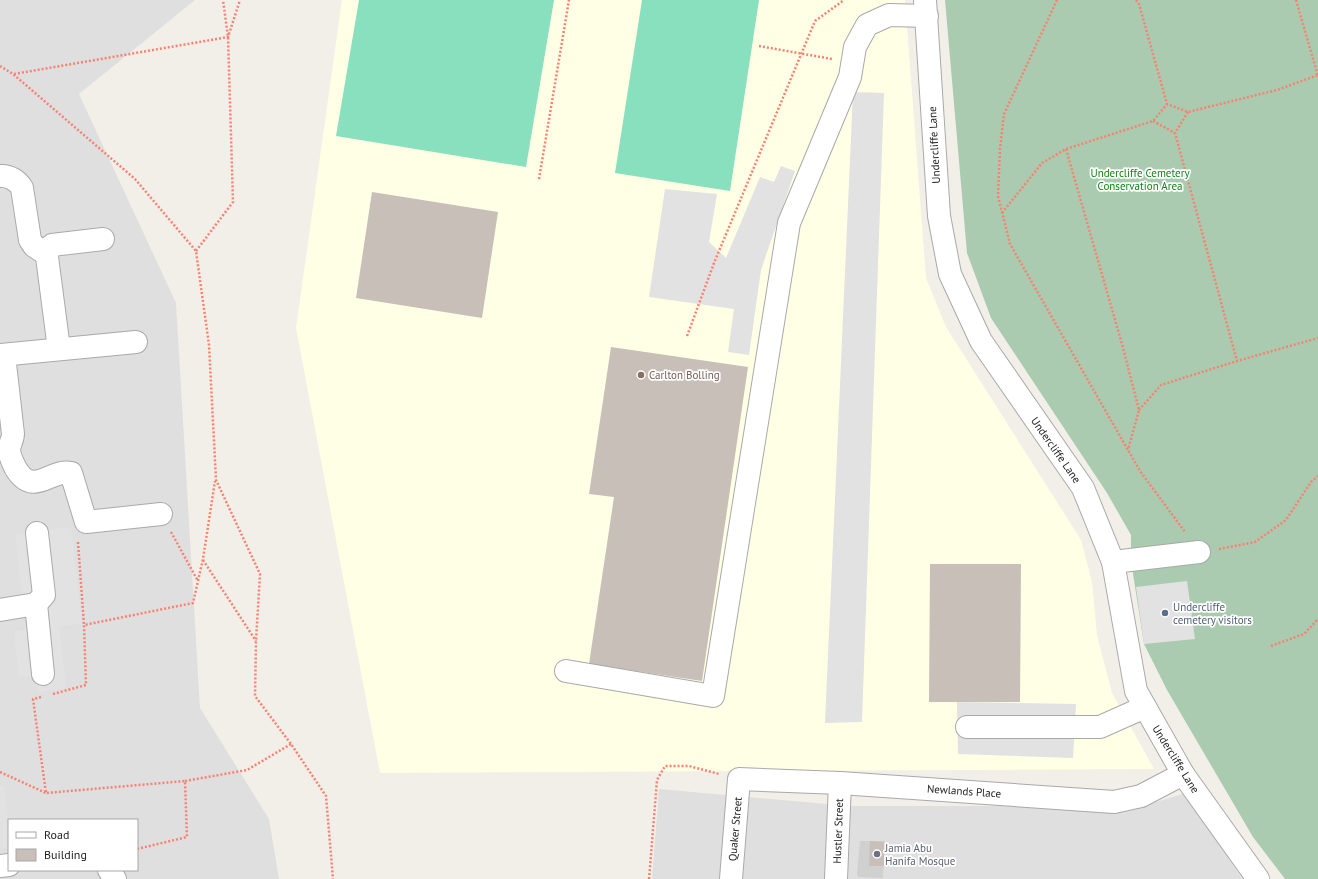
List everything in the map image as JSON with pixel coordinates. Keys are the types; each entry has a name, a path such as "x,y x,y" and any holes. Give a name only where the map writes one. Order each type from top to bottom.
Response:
{"street":[{"path":"566,671 713,696 789,223 850,77 855,47 867,25 889,15 926,8"},
{"name":"Undercliffe Lane","path":"926,8 939,216 950,274 981,341 1083,488 1113,562 1136,691 1183,774 1258,879"},
{"path":"0,176 13,178 22,188 30,240 34,246 40,250 48,249 52,245 103,239"},
{"path":"48,249 47,257 59,349"},
{"path":"136,342 2,355 13,434 13,439 9,448 10,457 20,475 28,481 46,480 56,474 66,472 71,473 86,522 161,514"},
{"path":"0,610 36,604 44,595 38,533"},
{"path":"1113,562 1199,552"},
{"path":"36,604 43,674"},
{"path":"967,727 1100,727 1145,707"},
{"name":"Newlands Place","path":"739,779 840,783 1114,802 1141,796 1183,774"},
{"name":"Quaker Street","path":"731,879 739,779"},
{"name":"Hustler Street","path":"836,879 840,783"},
{"path":"110,871 116,879"}],"path":[{"path":"196,251 233,202 228,38 223,0"},
{"path":"228,38 240,0"},
{"path":"539,179 569,0"},
{"path":"686,336 714,263 815,21 844,0"},
{"path":"1057,0 1004,114 1000,149 998,196 1010,244 1140,472 1199,552 1255,542 1286,520 1311,482 1318,476"},
{"path":"1136,0 1139,4 1167,104"},
{"path":"1167,104 1188,112 1277,90 1318,75 1296,0"},
{"path":"13,74 228,38"},
{"path":"759,46 853,62"},
{"path":"0,66 13,74 135,179 196,251 209,344 216,480 203,559 193,603 84,625"},
{"path":"1002,213 1042,163 1066,148 1153,121 1167,104"},
{"path":"1175,133 1188,112"},
{"path":"1153,121 1175,133 1237,361"},
{"path":"1066,148 1122,344 1139,410"},
{"path":"1128,450 1139,410 1161,384 1318,338"},
{"path":"216,480 260,574 256,641 256,696 326,796 333,879"},
{"path":"161,514 198,581"},
{"path":"49,695 86,685 84,625 77,529 86,522"},
{"path":"203,559 256,641"},
{"path":"1271,646 1304,634 1318,619"},
{"path":"33,699 46,793"},
{"path":"0,772 46,793 185,781 247,770 291,744"},
{"path":"649,879 657,780 665,766 689,766 739,779"},
{"path":"138,849 187,838 185,781"}],"shaded area":[{"path":"0,0 195,0 79,94 176,303 200,708 269,819 279,879 0,879"},
{"name":"Carlton Bolling","path":"342,0 905,0 926,278 946,327 1081,540 1092,582 1097,635 1112,693 1154,769 380,773 296,328"},
{"path":"853,92 884,93 862,722 825,723"},
{"path":"781,166 795,171 761,270 749,355 728,352 734,309 649,297 665,189 717,194 709,242 726,258 760,177 774,182"},
{"path":"71,527 82,623 59,626 66,688 38,692 36,675 19,677 14,632 26,630 15,534"},
{"name":"Undercliffe cemetery visitors","path":"1187,581 1195,639 1144,644 1136,587"},
{"path":"957,702 1076,704 1073,758 958,754"},
{"path":"0,786 4,786 8,819 8,848 0,849"},
{"path":"659,789 849,806 1143,806 1186,793 1242,879 652,879"},
{"path":"860,841 885,841 883,878 858,877"}],"green space":[{"path":"359,0 554,0 526,167 336,136"},
{"path":"642,0 759,0 730,191 615,173"},
{"name":"Undercliffe Cemetery Conservation Area","path":"945,0 1318,0 1318,879 1285,879 1253,837 1167,690 1144,644 1131,561 1131,535 1107,493 991,318 967,253"}],"building":[{"path":"372,192 498,212 482,318 356,298"},
{"path":"611,347 748,367 702,681 589,664 614,497 589,494"},
{"path":"930,564 1021,564 1020,702 929,702"},
{"name":"Jamia Abu Hanifa Mosque","path":"870,841 884,842 884,866 869,866"}],"place":[{"name":"Carlton Bolling","path":"641,375"},
{"name":"Undercliffe cemetery visitors","path":"1165,613"},
{"name":"Jamia Abu Hanifa Mosque","path":"877,854"}]}
